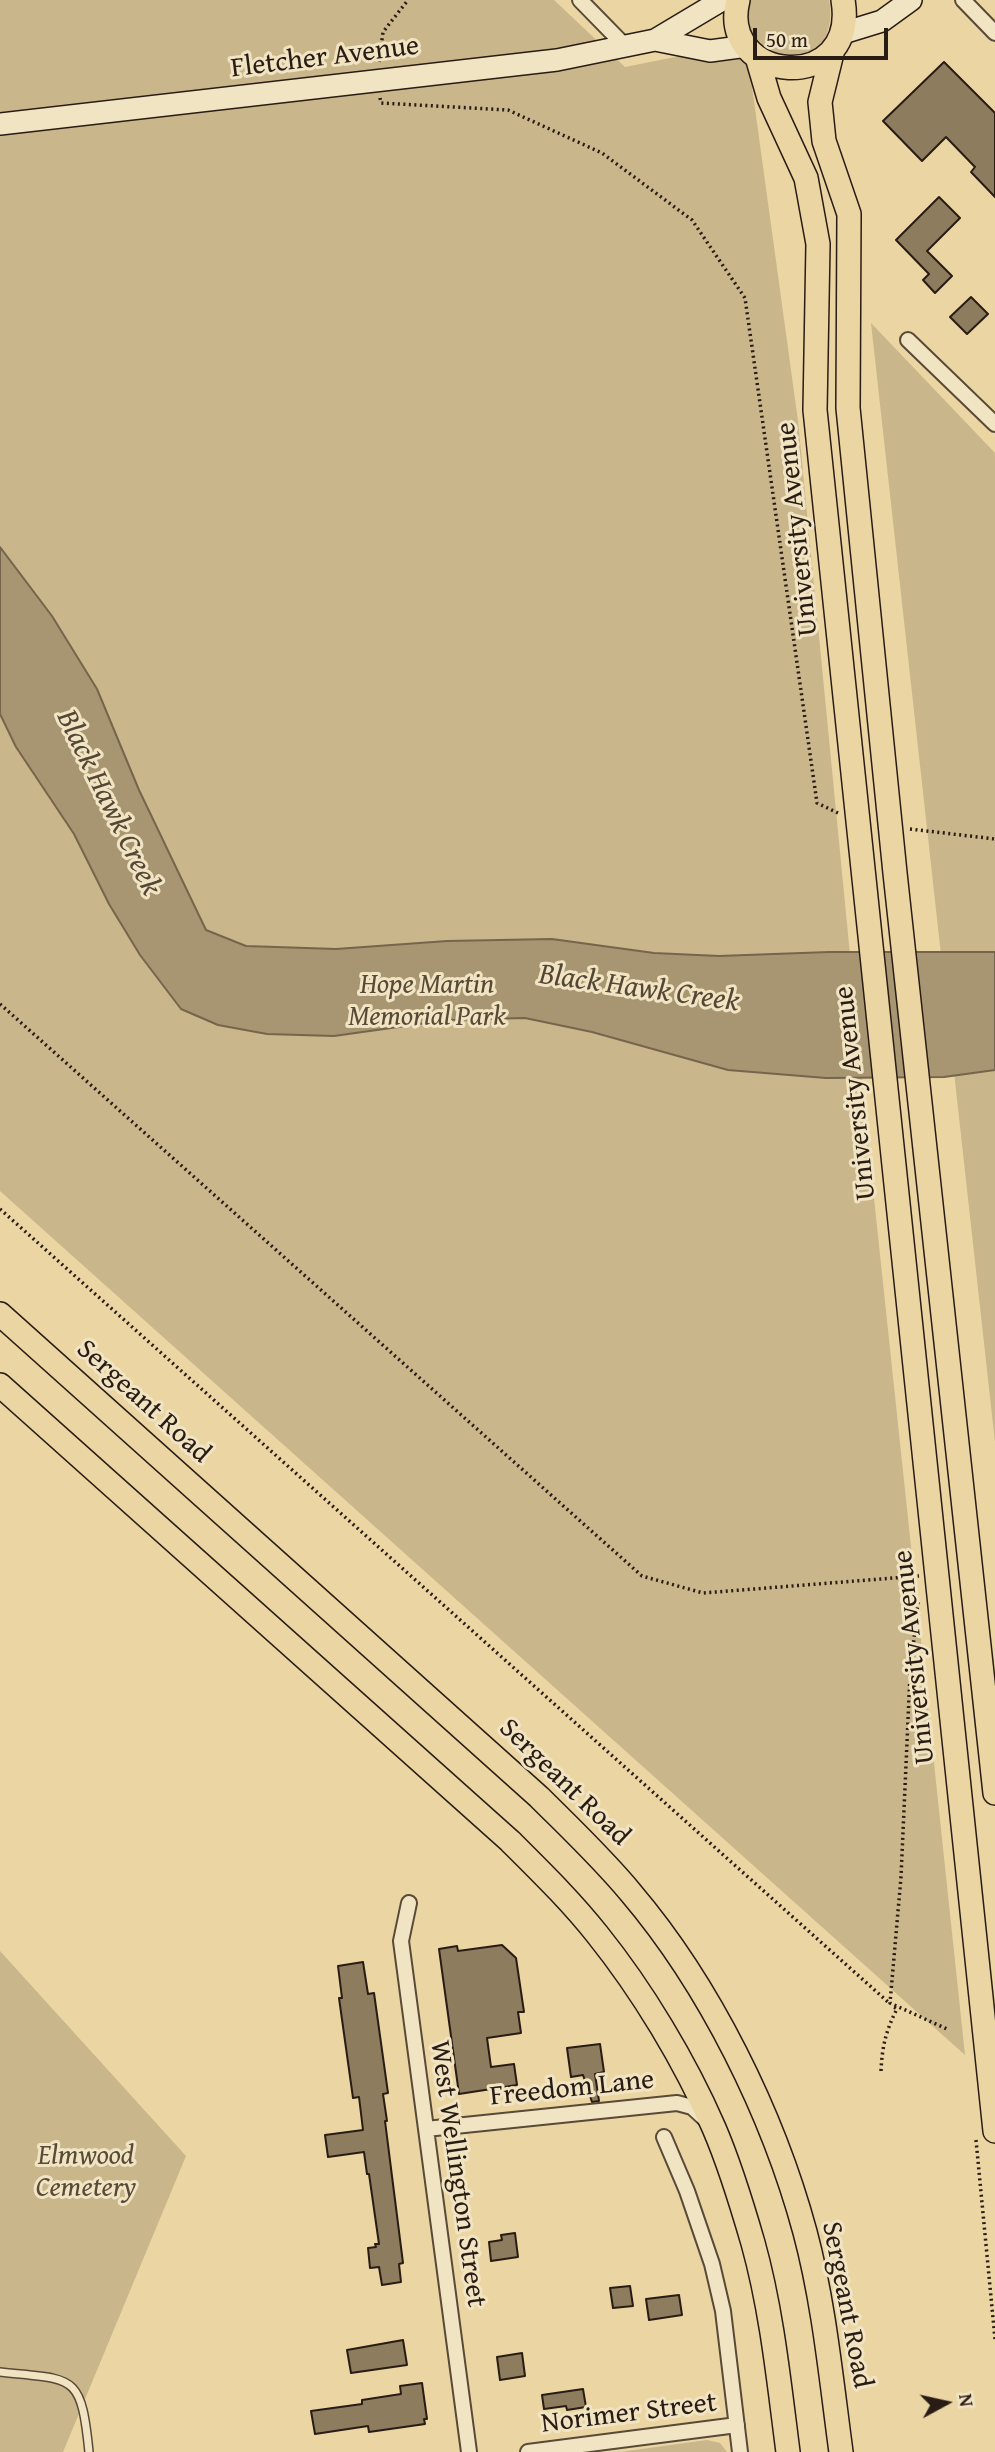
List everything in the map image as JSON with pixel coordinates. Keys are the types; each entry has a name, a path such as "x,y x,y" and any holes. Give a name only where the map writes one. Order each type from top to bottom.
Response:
{"main road":[{"name":"Fletcher Avenue","path":"0,124 556,60 655,40 722,0"},
{"name":"University Avenue","path":"738,0 736,21 741,38 752,52 769,99 806,178 818,244 815,411 995,2131"},
{"path":"844,0 846,15 820,102 824,141 849,214 848,408 895,873 995,1793"},
{"path":"752,52 766,64 784,69 802,68 820,61 838,41 882,20 911,0"},
{"name":"Fletcher Avenue","path":"655,40 710,51 752,52"},
{"name":"Sergeant Road","path":"0,1314 539,1797 632,1894 668,1941 727,2035 757,2098 783,2163 805,2232 820,2300 841,2452"},
{"path":"0,1385 510,1841 596,1932 628,1975 681,2064 714,2128 753,2245 766,2304 789,2452"}],"street":[{"path":"580,0 625,46"},
{"path":"963,0 995,33"},
{"path":"908,340 995,424"},
{"name":"West Wellington Street","path":"409,1903 401,1941 469,2452"},
{"name":"Freedom Lane","path":"426,2129 677,2103 692,2107 714,2128"},
{"path":"664,2137 687,2191 712,2264 723,2311 740,2452"},
{"name":"Norimer Street","path":"528,2452 737,2425"}],"lane":[{"path":"0,2372 48,2376 67,2381 78,2393 89,2452"}],"path":[{"path":"408,0 383,32 378,80 381,103 508,110 602,153 692,220 745,298 817,803 859,823"},
{"path":"891,827 995,839"},
{"path":"0,1004 642,1576 703,1592 921,1576 920,1588"},
{"path":"0,1209 897,2009 886,2029 881,2071"},
{"path":"890,2003 901,1877 910,1675 919,1601"},
{"path":"890,2003 947,2029"}],"green space":[{"name":"Hope Martin Memorial Park","path":"0,0 554,0 625,67 746,43 798,421 871,1170 965,2055 0,1191"},
{"path":"744,0 829,0 829,27 822,44 809,56 800,58 784,57 756,49 742,6"},
{"path":"871,323 995,453 995,1442"},
{"name":"Elmwood Cemetery","path":"0,1951 186,2156 63,2452 0,2452"},
{"path":"707,2440 720,2443 727,2452 620,2452"}],"water":[{"name":"Black Hawk Creek","path":"0,547 52,616 97,689 139,790 206,930 246,946 336,949 447,941 552,939 654,953 719,956 829,952 995,952 995,1070 944,1077 826,1078 728,1070 592,1032 525,1018 448,1020 334,1036 267,1034 218,1025 181,1009 140,955 109,904 74,834 16,747 0,714"}],"building":[{"path":"944,62 995,113 995,197 971,172 975,167 946,137 922,161 883,121"},
{"path":"939,197 960,218 927,251 952,276 935,293 923,280 929,274 896,240"},
{"path":"971,297 988,314 967,334 950,317"},
{"path":"502,1945 516,1958 524,2012 518,2012 521,2033 487,2038 491,2067 514,2064 517,2085 459,2094 439,1949 457,1946 458,1951"},
{"path":"363,1962 368,1994 374,1993 388,2093 383,2094 385,2121 403,2263 399,2264 401,2282 382,2285 379,2267 370,2268 368,2248 379,2244 364,2152 328,2157 325,2135 363,2130 359,2097 353,2098 339,1998 342,1998 338,1966"},
{"path":"600,2044 604,2072 595,2074 599,2101 592,2102 583,2075 571,2077 567,2048"},
{"path":"515,2233 518,2257 491,2261 489,2242 502,2240 501,2235"},
{"path":"630,2286 633,2306 613,2308 610,2288"},
{"path":"679,2295 682,2315 649,2320 646,2299"},
{"path":"403,2340 407,2365 351,2373 347,2350"},
{"path":"522,2353 525,2376 500,2380 497,2357"},
{"path":"422,2383 427,2419 424,2419 425,2424 369,2432 368,2426 315,2434 311,2411 362,2404 362,2400 401,2394 400,2386"},
{"path":"583,2389 586,2407 544,2409 542,2395"}]}
